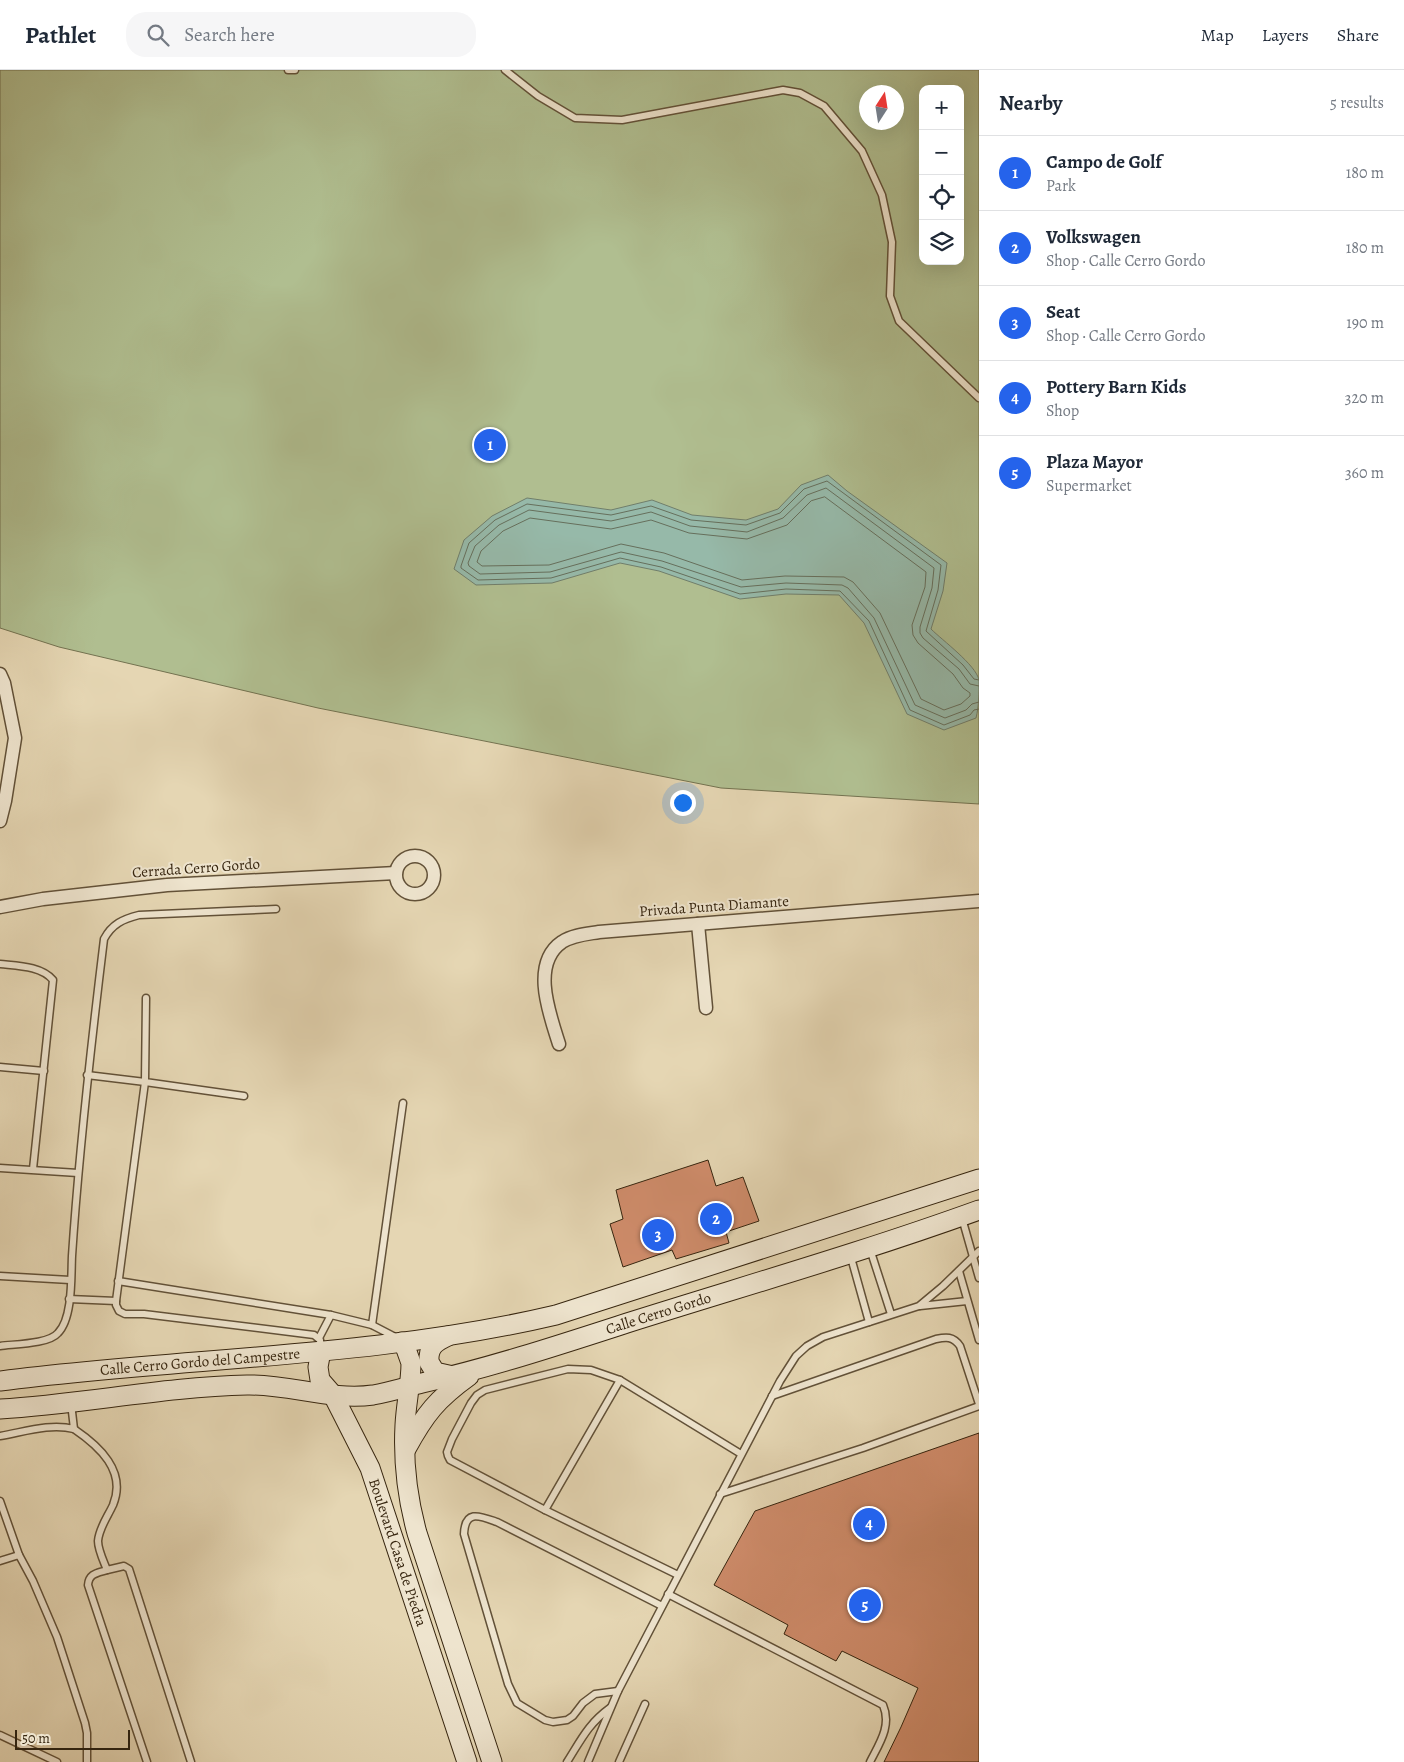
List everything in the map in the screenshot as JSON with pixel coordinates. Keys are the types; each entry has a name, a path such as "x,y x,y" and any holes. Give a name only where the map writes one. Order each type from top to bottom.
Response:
{"main road":[{"name":"Calle Cerro Gordo","path":"402,1342 520,1324 556,1315 979,1179"},
{"name":"Calle Cerro Gordo","path":"333,1395 373,1395 475,1371 870,1247 970,1213"},
{"path":"449,1336 434,1343 429,1351 429,1362 435,1372 453,1376"},
{"name":"Calle Cerro Gordo del Campestre","path":"0,1381 320,1344 402,1342"},
{"name":"Boulevard Casa de Piedra","path":"402,1342 410,1362 404,1452 405,1480 410,1507 416,1534 492,1762"},
{"name":"Boulevard Casa de Piedra","path":"320,1344 318,1374 323,1384 333,1395 370,1468 467,1762"},
{"path":"404,1452 419,1425 437,1402 446,1392 475,1371"},
{"name":"Calle Cerro Gordo del Campestre","path":"0,1409 159,1391 229,1386 262,1385 333,1395"}],"street":[{"path":"0,674 4,683 14,738 5,801 0,821"},
{"name":"Cerrada Cerro Gordo","path":"0,906 168,884 396,873"},
{"name":"Privada Punta Diamante","path":"559,1044 548,1008 544,975 547,962 553,951 563,942 578,935 979,901"},
{"path":"698,924 706,1008"}],"lane":[{"path":"288,70 296,70"},
{"path":"506,70 538,96 576,118 622,120 783,90 800,93 824,106 862,151 882,195 892,242 890,296 899,321 979,398"},
{"path":"0,1346 50,1339 59,1333 66,1321 88,1075 104,939 109,930 123,919 139,915 276,909"},
{"path":"0,964 38,969 48,973 53,980 33,1169"},
{"path":"146,998 145,1082 118,1281 117,1309 125,1314 144,1314 304,1333 314,1335 320,1344"},
{"path":"0,1067 44,1071"},
{"path":"88,1075 244,1096"},
{"path":"372,1325 403,1103"},
{"path":"0,1168 78,1173"},
{"path":"970,1213 972,1257 979,1278"},
{"path":"870,1247 892,1314"},
{"path":"919,1306 979,1251"},
{"path":"850,1253 869,1322"},
{"path":"959,1271 979,1340"},
{"path":"0,1276 70,1280"},
{"path":"118,1281 331,1315 372,1325 402,1342"},
{"path":"69,1299 116,1301"},
{"path":"588,1762 618,1691 772,1396 788,1366 796,1356 807,1346 823,1337 892,1314 919,1306 967,1301"},
{"path":"320,1344 331,1315"},
{"path":"720,1494 863,1448 979,1405 960,1346 956,1340 950,1338 936,1340 772,1396"},
{"path":"678,1575 458,1465 448,1456 449,1446 471,1403 485,1390 568,1369 591,1370 620,1380 742,1454"},
{"path":"545,1510 620,1380"},
{"path":"71,1402 74,1429"},
{"path":"0,1436 59,1427 74,1429 100,1449 110,1462 116,1476 117,1486 114,1503 103,1524 98,1539 107,1570"},
{"path":"0,1501 19,1555 33,1581 61,1648 85,1723 88,1762"},
{"path":"618,1691 595,1694 583,1703 573,1716 561,1722 545,1720 517,1704 508,1684 464,1534 467,1519 473,1516 497,1522 662,1606"},
{"path":"0,1561 19,1555"},
{"path":"148,1762 88,1585 93,1575 124,1566 128,1569 191,1762"},
{"path":"668,1594 883,1705 887,1720 885,1731 870,1762"},
{"path":"619,1762 645,1704"},
{"path":"567,1762 590,1726 611,1708"},
{"path":"0,1736 57,1762"}],"shaded area":[{"path":"0,70 979,70 979,804 721,788 318,708 59,647 0,628"}],"water":[{"path":"828,475 847,491 947,563 943,591 931,629 965,660 977,674 979,689 976,718 944,730 907,714 864,623 839,595 786,594 740,599 659,571 620,563 552,583 476,585 454,569 464,540 492,516 527,498 611,510 652,500 692,515 746,520 778,509 801,485"}],"building":[{"path":"708,1160 716,1186 743,1177 759,1221 726,1232 729,1243 676,1259 672,1250 623,1267 610,1224 623,1219 616,1190"},
{"path":"979,1433 979,1762 884,1762 918,1688 842,1651 836,1661 784,1634 788,1625 714,1585 755,1511"}],"place":[{"name":"Campo de Golf","path":"490,445"},
{"name":"Volkswagen","path":"716,1219"},
{"name":"Seat","path":"658,1235"},
{"name":"Pottery Barn Kids","path":"869,1524"},
{"name":"Plaza Mayor","path":"865,1605"}]}
